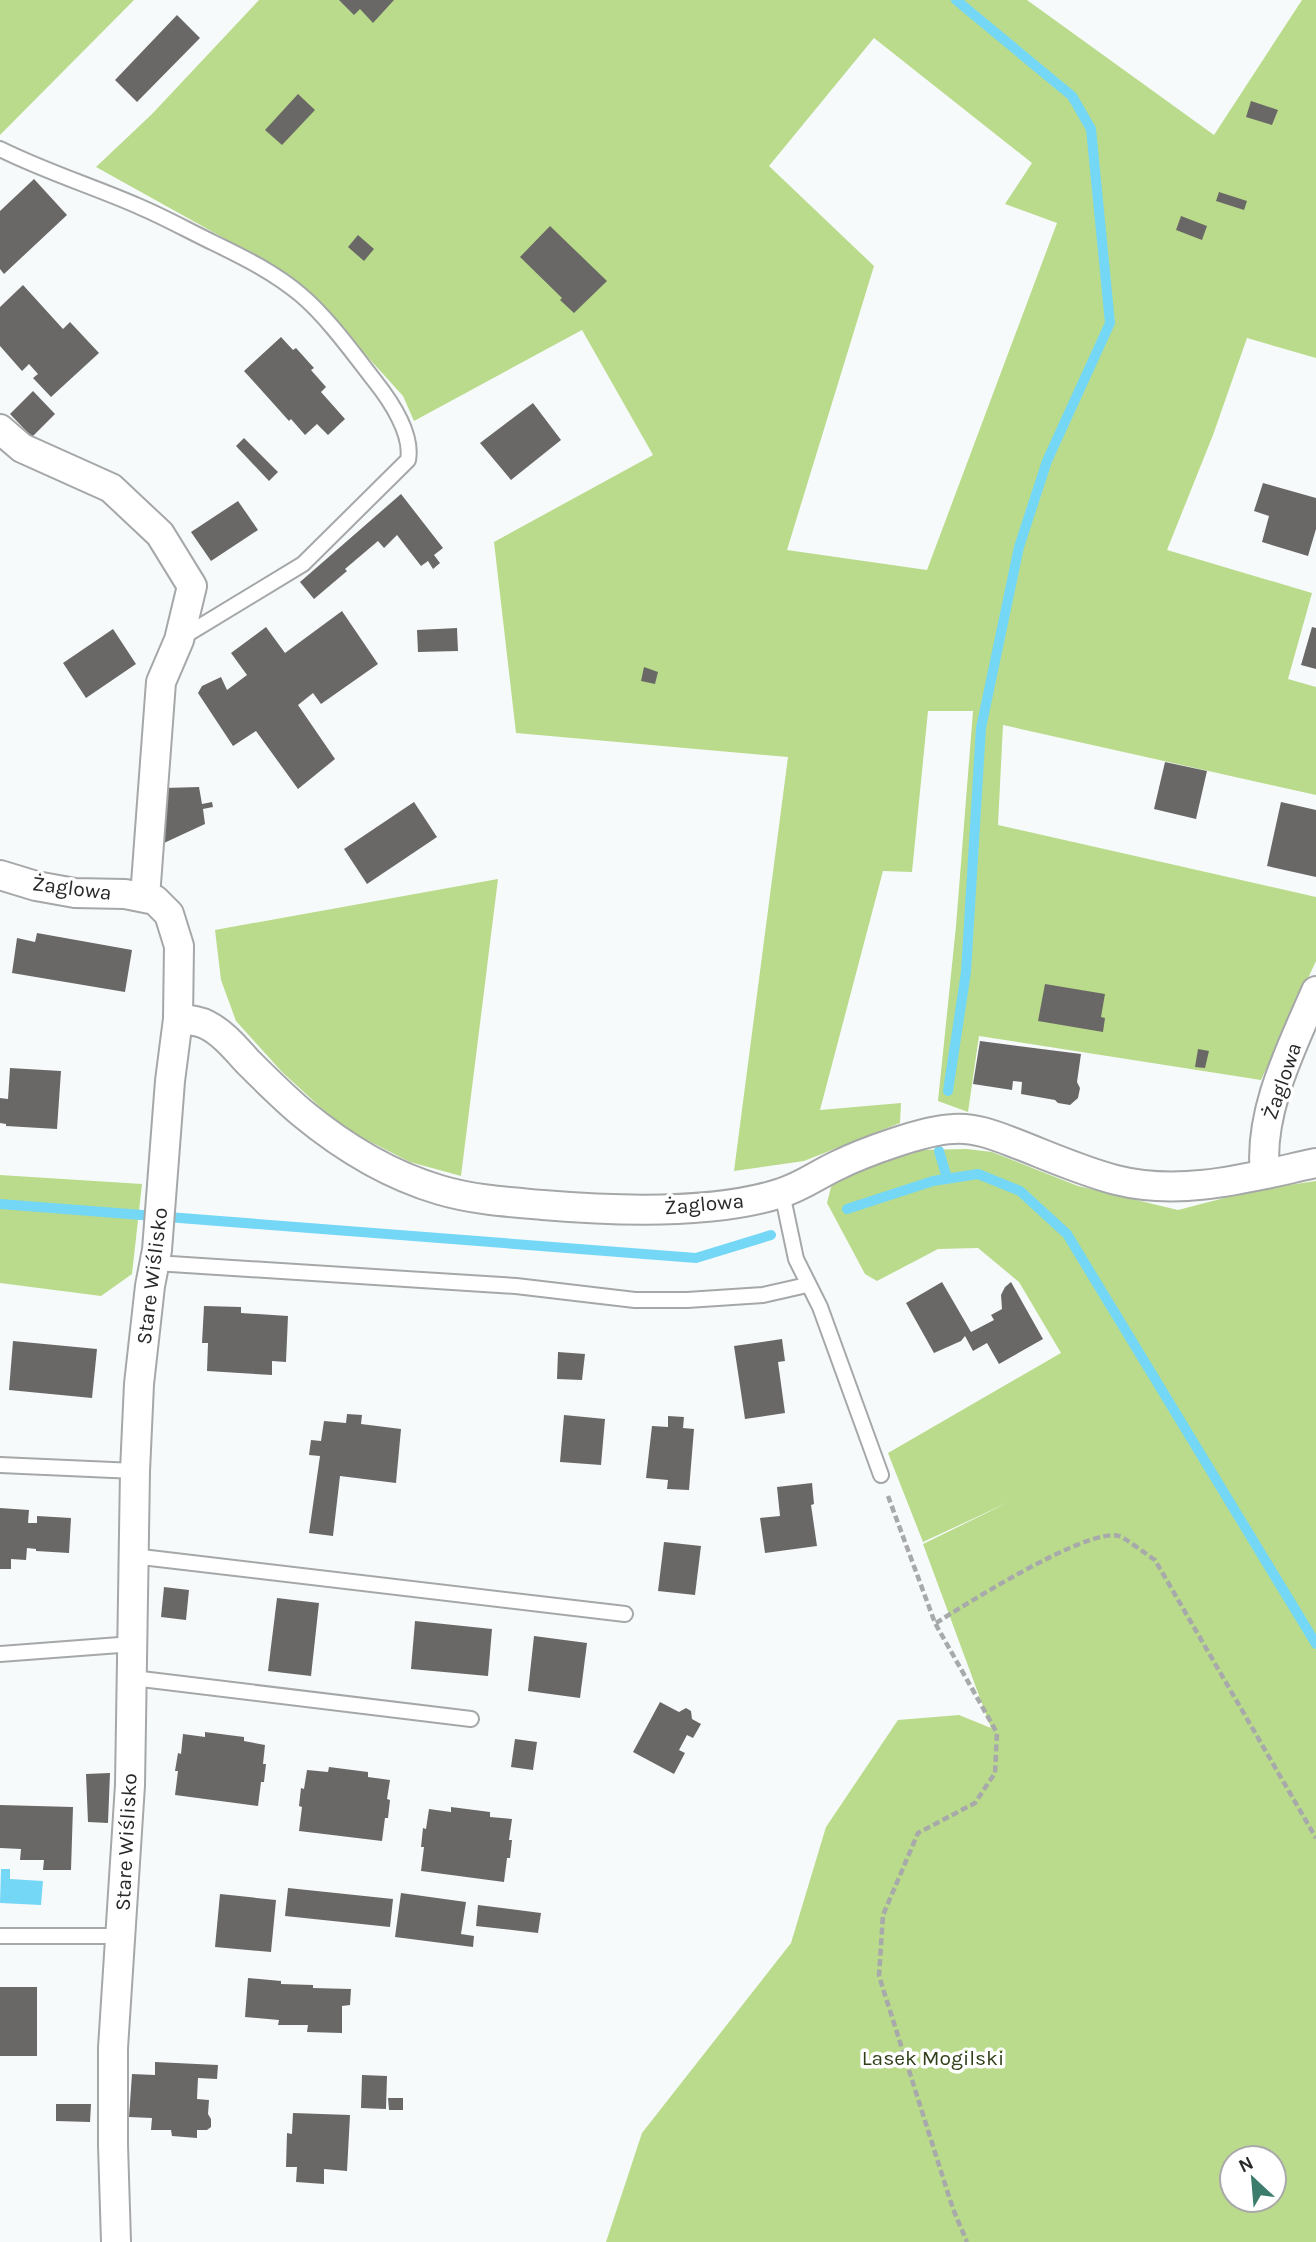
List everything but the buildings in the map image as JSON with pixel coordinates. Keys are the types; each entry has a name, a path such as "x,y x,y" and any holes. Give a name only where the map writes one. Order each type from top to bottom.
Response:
{"street":[{"path":"0,429 22,447 111,488 160,534 192,586 179,639 161,682 145,897"},
{"name":"Żaglowa","path":"0,874 36,886 75,893 145,897"},
{"name":"Stare Wiślisko","path":"116,2242 113,2048 129,1798 139,1384 156,1257 177,1019 180,946 169,914 155,900 145,897"},
{"name":"Żaglowa","path":"1265,1174 1263,1145 1269,1113 1293,1044 1316,991"},
{"name":"Żaglowa","path":"177,1019 198,1021 213,1029 276,1091 305,1115 382,1168 449,1193 487,1200 596,1209 728,1205 782,1193 837,1165 885,1147 954,1128 997,1137 1115,1180 1134,1184 1197,1186 1316,1163"}],"lane":[{"path":"0,149 140,206 276,276 303,297 348,346 385,394 407,436 410,449 408,460 303,564 179,639"},
{"path":"782,1193 796,1259 820,1307 881,1475"},
{"path":"156,1257 516,1286 635,1300 763,1295 807,1285"},
{"path":"0,1465 135,1471"},
{"path":"133,1556 625,1614"},
{"path":"0,1654 133,1644"},
{"path":"133,1678 471,1719"},
{"path":"0,1936 121,1936"}],"path":[{"path":"881,1475 935,1623 997,1732 995,1773 975,1803 918,1833 883,1915 879,1976 953,2209 967,2242"},
{"path":"935,1623 988,1590 1065,1550 1094,1538 1119,1536 1155,1560 1316,1838"}],"green space":[{"path":"0,0 134,0 0,135"},
{"path":"259,0 1027,0 1214,135 1302,0 1316,0 1316,358 1247,338 1213,435 1167,550 1312,593 1288,679 1316,687 1316,795 1003,725 998,825 1316,897 1316,961 1261,1080 979,1036 968,1112 938,1101 956,926 973,711 928,711 912,872 883,871 820,1110 901,1103 900,1123 804,1161 734,1171 788,757 516,733 494,542 653,455 582,330 414,421 403,396 305,288 247,251 96,167 152,114","holes":["874,38 1032,163 1005,204 1057,223 927,570 787,550 874,266 769,166"]},
{"path":"498,879 461,1176 410,1162 343,1128 282,1072 236,1021 221,980 215,930"},
{"name":"Lasek Mogilski","path":"967,1149 992,1152 1078,1186 1178,1210 1255,1190 1316,1181 1316,2242 606,2242 642,2133 791,1943 826,1827 898,1720 959,1715 991,1728 923,1544 1011,1501 923,1542 888,1453 1061,1353 1019,1282 978,1248 938,1249 877,1281 865,1274 827,1203 831,1187 838,1177 913,1150"},
{"path":"0,1175 142,1184 132,1274 101,1296 0,1283"}],"water":[{"path":"1,1869 10,1869 10,1879 43,1881 41,1905 0,1903"}],"waterway":[{"path":"948,1091 966,972 981,728 1019,547 1047,461 1110,323 1091,129 1072,96 956,0"},
{"path":"939,1151 947,1178"},
{"path":"847,1209 933,1181 978,1174 1020,1191 1067,1234 1316,1644"},
{"path":"0,1204 696,1258 771,1235"}]}
